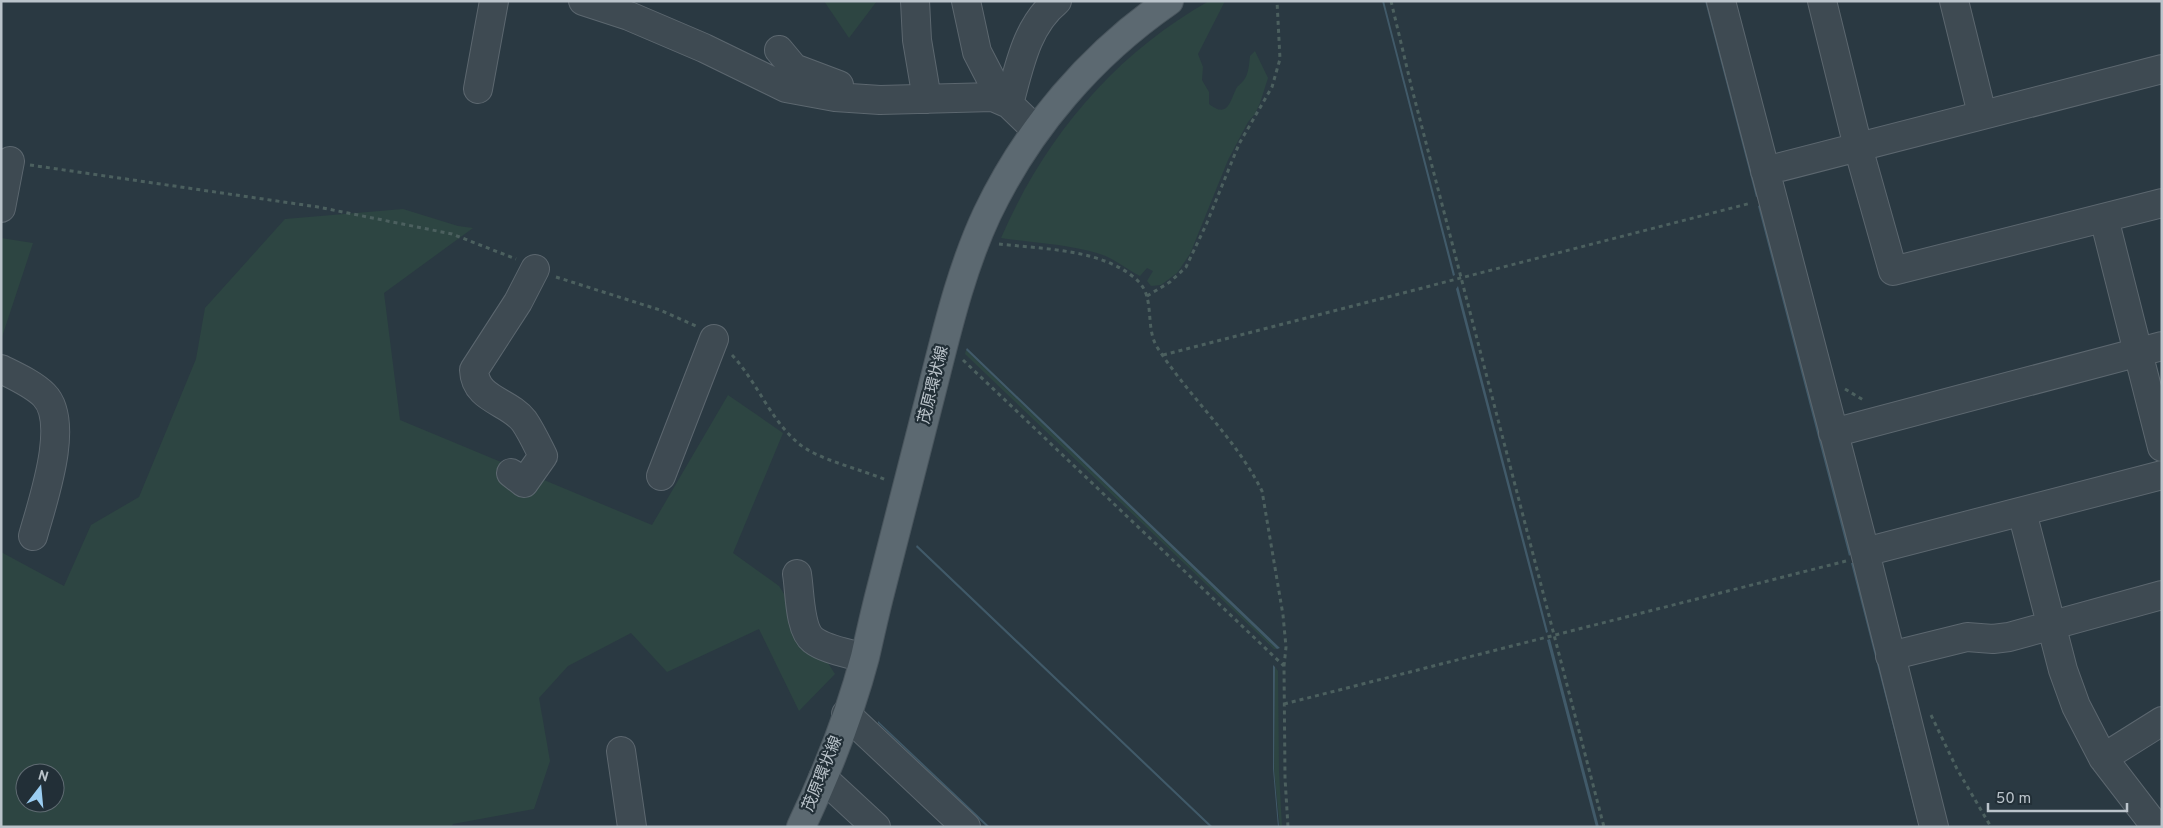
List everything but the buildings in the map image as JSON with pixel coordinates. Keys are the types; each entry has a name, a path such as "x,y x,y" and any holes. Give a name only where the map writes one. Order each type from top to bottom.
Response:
{"main road":[{"name":"茂原環状線","path":"801,827 823,778 864,658 946,337 976,241 1003,185 1036,130 1056,104 1101,56 1169,1"}],"street":[{"path":"478,89 494,1"},
{"path":"584,1 629,16 696,45 786,88 835,97 880,100 1001,100"},
{"path":"915,1 917,40 927,99"},
{"path":"966,1 977,52 1001,100 1036,130"},
{"path":"1001,100 1032,32 1040,18 1057,1"},
{"path":"1721,1 1934,827"},
{"path":"1822,1 1858,147 1894,271 2162,203"},
{"path":"1954,1 1982,114"},
{"path":"779,50 794,68 880,100"},
{"path":"1766,171 2162,69"},
{"path":"1,208 10,161"},
{"path":"2104,218 2150,349 2162,447"},
{"path":"511,473 524,483 543,456 523,420 482,391 474,381 474,370 518,302 534,269"},
{"path":"661,476 714,338"},
{"path":"1833,432 2150,349"},
{"path":"1,369 44,395 52,408 55,428 53,454 33,536"},
{"path":"1865,554 2162,475"},
{"path":"2022,512 2063,670 2076,706 2103,758 2156,827"},
{"path":"797,574 805,630 814,640 829,647 864,658"},
{"path":"1890,656 1967,637 1993,639 2009,637 2162,595"},
{"path":"846,714 966,827"},
{"path":"2103,758 2162,721"},
{"path":"620,751 632,827"},
{"path":"823,778 876,827"}],"path":[{"path":"1147,296 1170,282 1186,267 1239,144 1272,87 1280,59 1277,1"},
{"path":"1391,1 1460,278 1604,827"},
{"path":"10,161 318,207 452,234 506,254 534,269 660,310 692,324 714,338 748,373 777,421 799,444 826,458 862,469 907,489"},
{"path":"1163,355 1773,197"},
{"path":"976,241 1078,254 1101,260 1124,271 1139,282 1147,296 1150,325 1156,345 1254,474 1262,491 1283,615 1286,648 1284,704 1288,827"},
{"path":"946,337 959,356 1284,666"},
{"path":"1284,704 1865,554"}],"green space":[{"path":"824,1 877,1 849,38"},
{"path":"1209,1 1225,1 1198,54 1203,67 1202,80 1209,92 1209,104 1220,110 1227,107 1237,88 1246,77 1250,56 1255,51 1268,78 1255,114 1248,122 1228,160 1190,254 1177,273 1161,285 1151,286 1147,281 1153,271 1147,268 1140,276 1100,254 1063,246 1001,238 1018,202 1038,167 1060,134 1085,103 1112,74 1142,47 1174,23"},
{"path":"403,209 458,226 473,228 384,293 400,420 652,525 728,395 783,433 733,553 779,586 835,674 799,711 759,629 667,672 631,633 568,666 539,698 550,761 534,809 453,824 451,827 1,827 1,552 64,586 91,525 139,497 196,359 205,308 285,219"},
{"path":"1,238 33,243 1,340"},
{"path":"966,350 1277,649 1274,649 965,354"},
{"path":"1275,667 1278,671 1279,771 1282,827 1280,827 1274,770"}],"water":[{"path":"1382,1 1384,1 1455,275 1453,276"},
{"path":"1705,1 1707,1 1758,196 1756,197"},
{"path":"1760,205 1851,554 1849,556 1758,206"},
{"path":"1458,286 1548,632 1546,633 1456,289"},
{"path":"967,348 1280,648 1277,649 966,350"},
{"path":"917,545 1213,827 1210,827 916,547"},
{"path":"1851,563 1853,563 1922,827 1919,827"},
{"path":"1550,639 1599,827 1596,827 1547,640"},
{"path":"1273,665 1275,667 1274,770 1279,827 1273,769"},
{"path":"878,721 990,827 987,827"}]}
